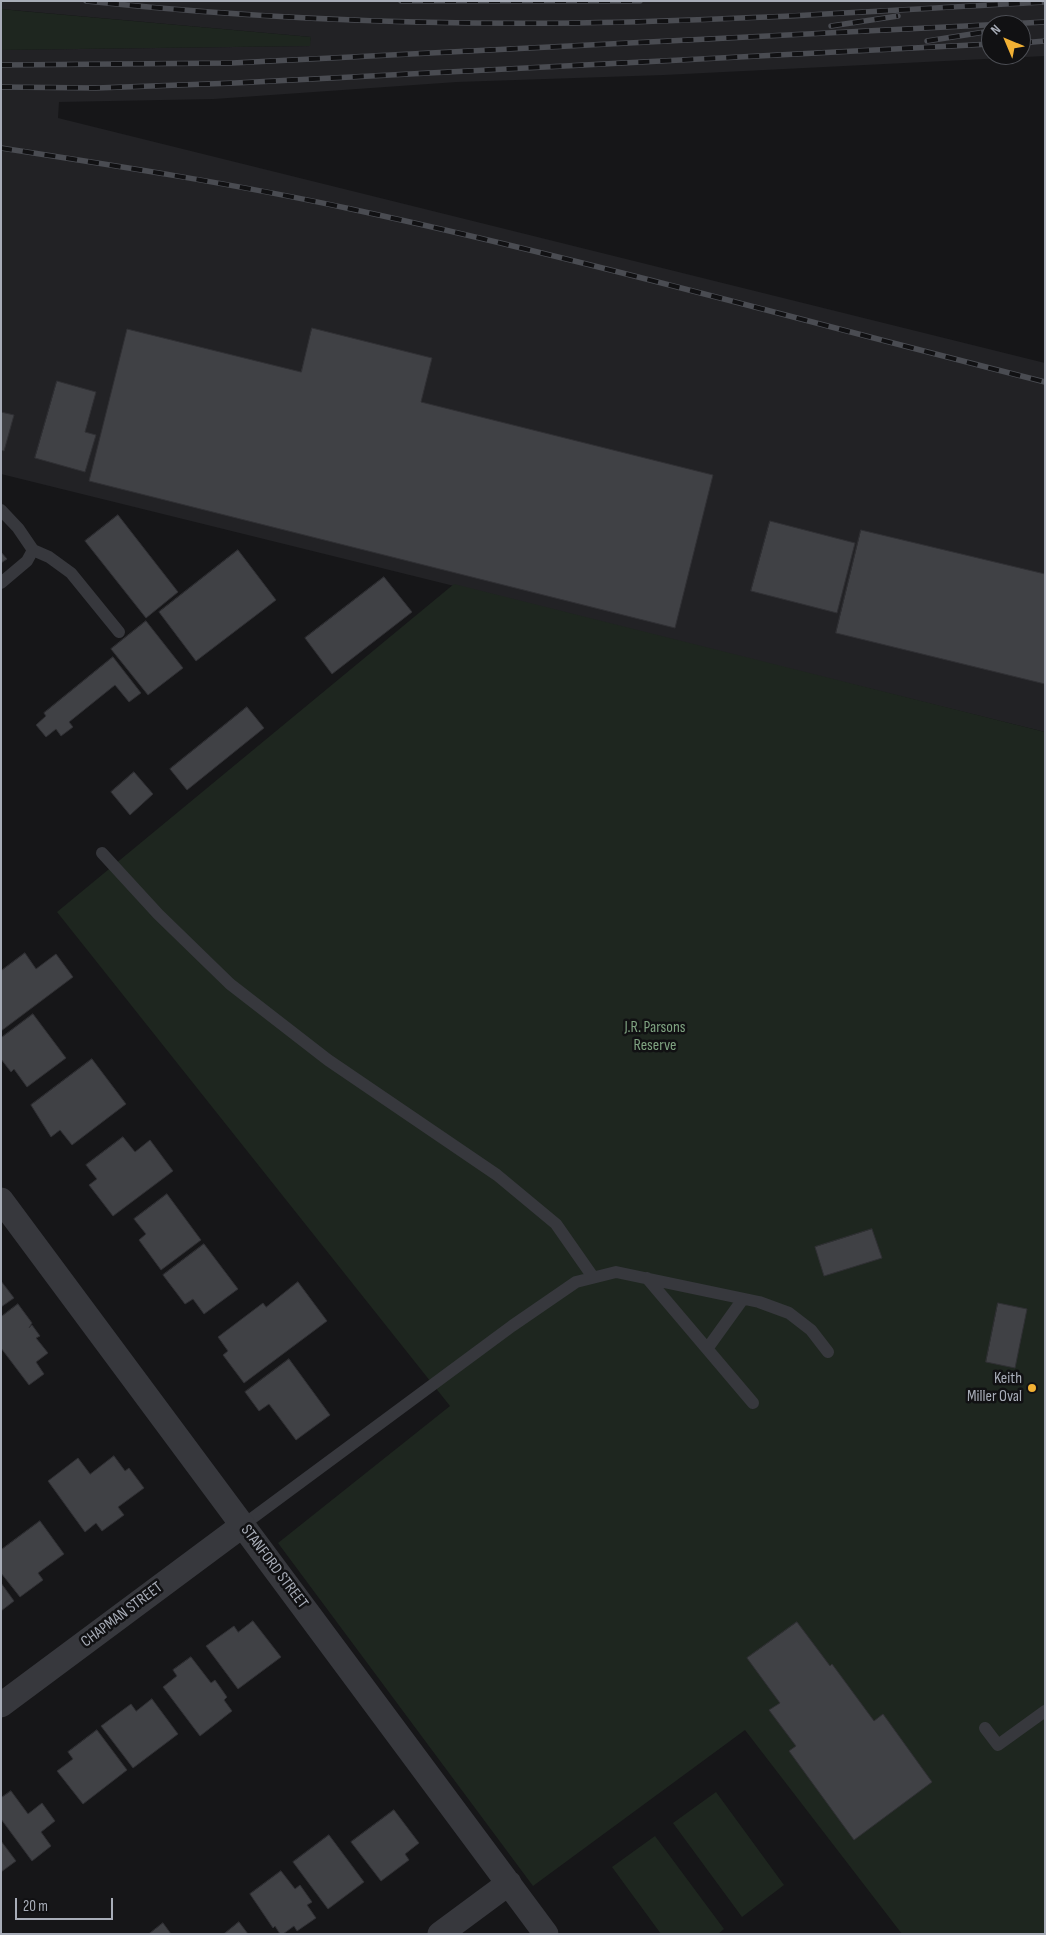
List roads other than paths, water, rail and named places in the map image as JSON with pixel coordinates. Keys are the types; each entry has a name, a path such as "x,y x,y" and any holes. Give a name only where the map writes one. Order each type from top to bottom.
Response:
{"street":[{"name":"STANFORD STREET","path":"1,1200 546,1934"},
{"name":"CHAPMAN STREET","path":"1,1705 243,1525"},
{"path":"440,1934 508,1883"}],"lane":[{"path":"1,510 18,528 33,550 49,557 71,573 119,632"},
{"path":"1,583 27,561 33,550"},
{"path":"102,853 158,914 230,984 328,1060 497,1175 556,1224 593,1277"},
{"path":"243,1525 523,1318 576,1282 616,1272 743,1299 789,1313 811,1330 828,1352"},
{"path":"647,1278 753,1403"},
{"path":"707,1349 743,1299"},
{"path":"985,1728 998,1745 1045,1712"}],"railway":[{"path":"86,1 270,16 455,23 578,23 694,20 1045,2"},
{"path":"401,1 640,1"},
{"path":"831,26 898,16"},
{"path":"1,65 232,63 1045,22"},
{"path":"927,41 981,33"},
{"path":"1031,42 1045,41"},
{"path":"1,87 96,88 235,83 981,45"},
{"path":"1,148 264,191 438,228 612,270 1045,382"}],"place":[{"name":"Keith Miller Oval","path":"1032,1388"}],"park label":[{"name":"J.R. Parsons Reserve","path":"655,1037"}]}
